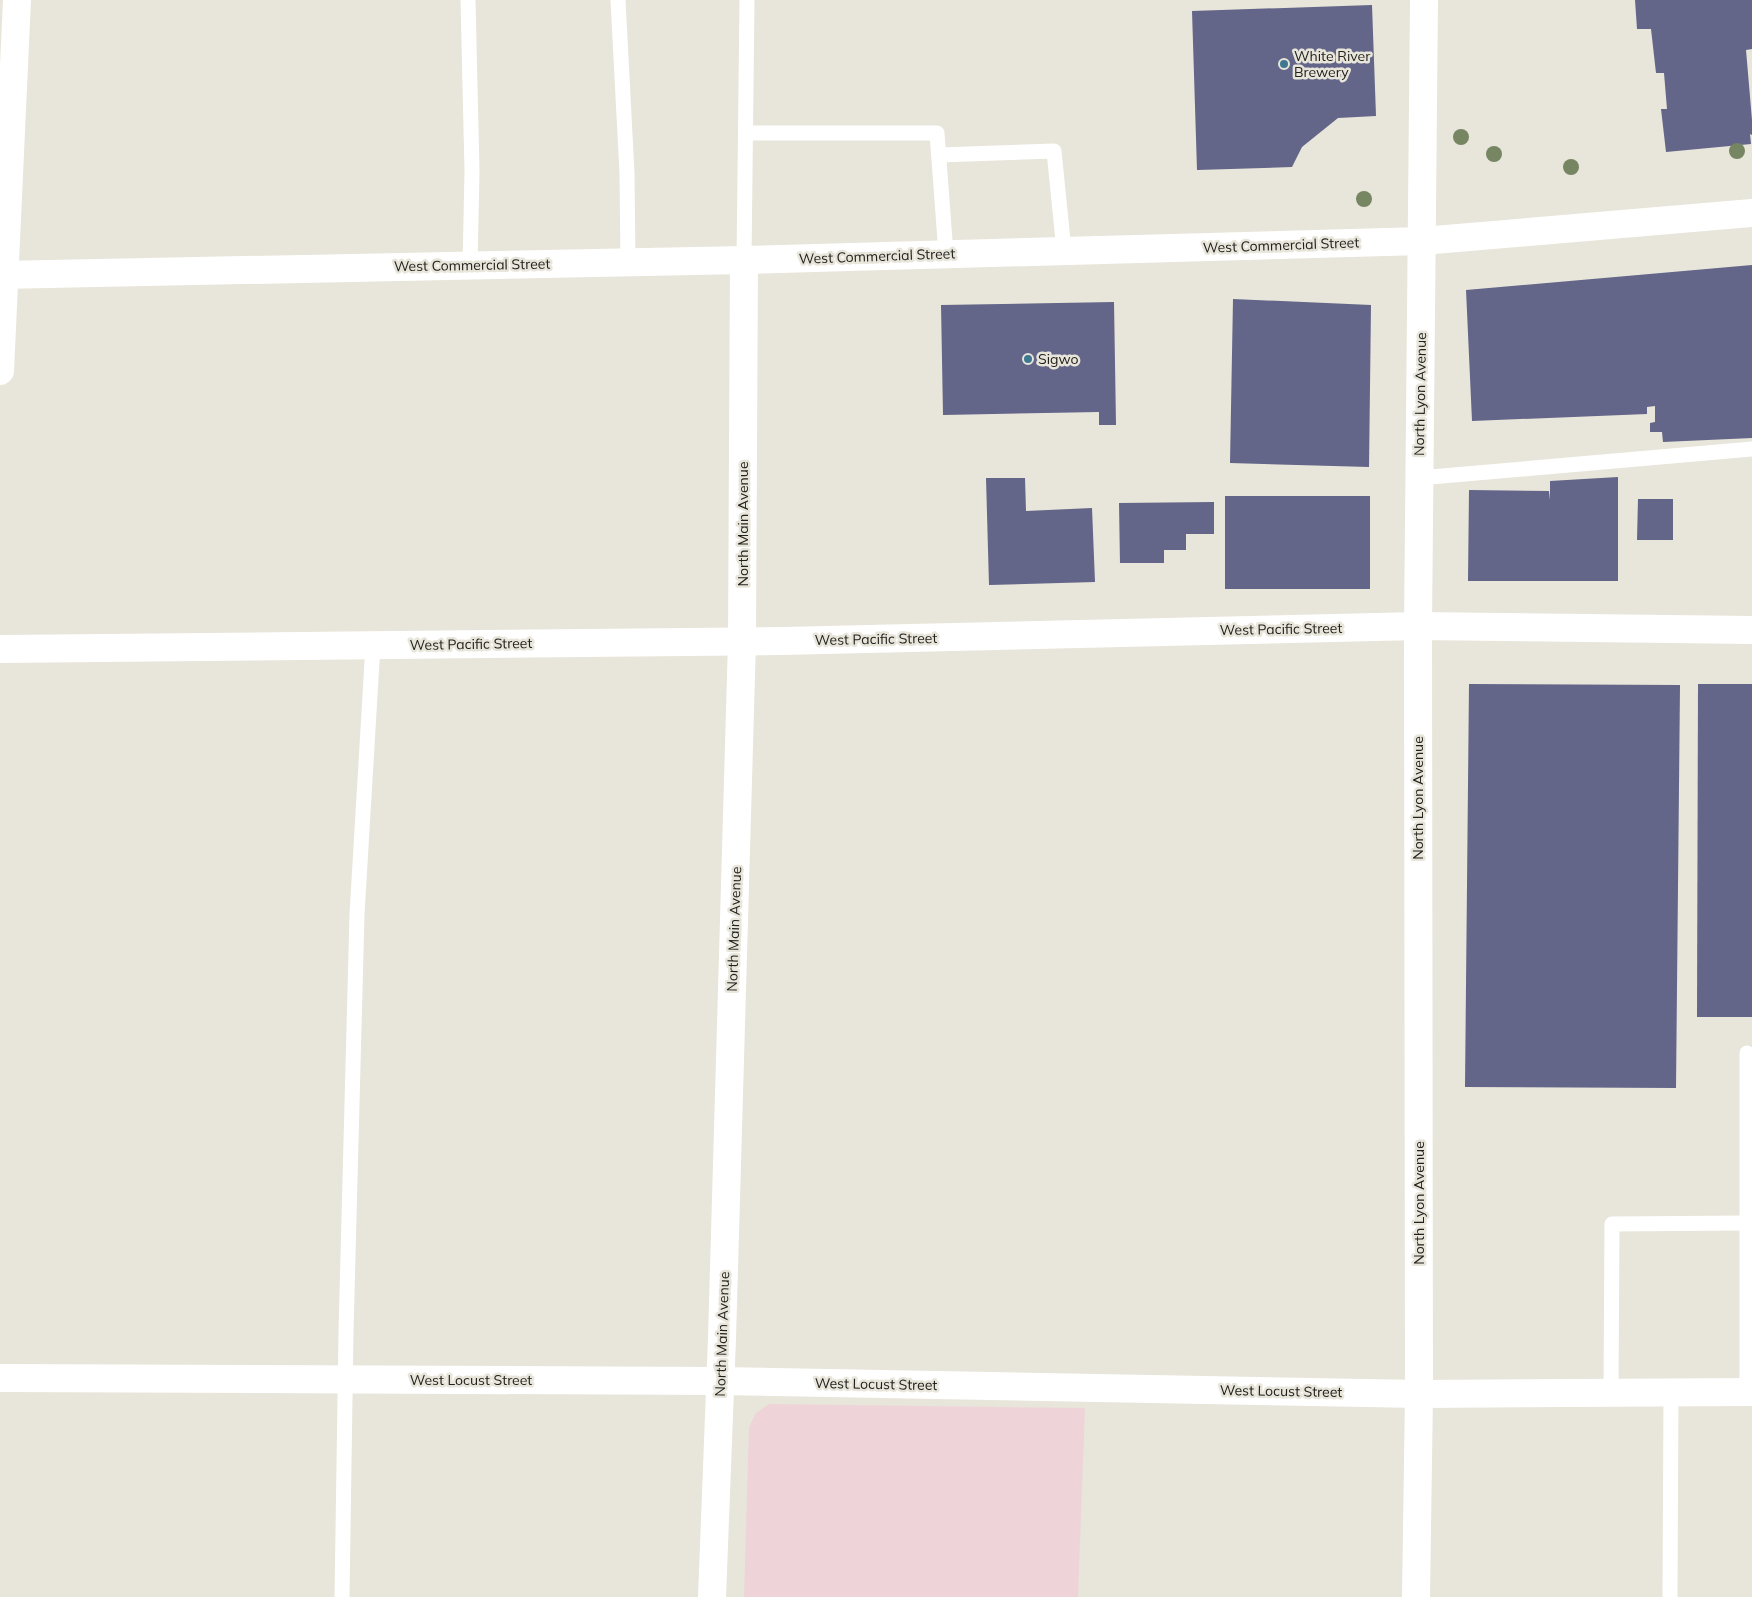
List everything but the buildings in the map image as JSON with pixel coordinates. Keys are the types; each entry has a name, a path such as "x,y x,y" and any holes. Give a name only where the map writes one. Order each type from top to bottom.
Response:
{"street":[{"path":"0,371 2,275 17,0"},
{"name":"North Lyon Avenue","path":"1416,1597 1419,1394 1418,626 1424,0"},
{"name":"West Commercial Street","path":"2,275 628,263 1422,241 1752,213"},
{"name":"North Main Avenue","path":"712,1597 742,641 744,260"},
{"name":"West Pacific Street","path":"0,649 742,641 1418,626 1752,630"},
{"name":"West Locust Street","path":"0,1378 720,1381 1419,1394 1750,1392"}],"lane":[{"path":"468,0 472,171 470,266"},
{"path":"618,0 627,172 628,263"},
{"path":"744,260 747,0"},
{"path":"746,133 937,133 946,254"},
{"path":"939,155 1054,151 1064,251"},
{"path":"1420,478 1752,449"},
{"path":"342,1597 345,1380 357,914 373,645"},
{"path":"1747,1053 1746,1223 1750,1392"},
{"path":"1611,1392 1612,1224 1746,1223"},
{"path":"1670,1597 1671,1392"}],"shaded area":[{"path":"769,1404 1085,1408 1078,1597 744,1597 749,1427 756,1413"}],"place":[{"name":"White River Brewery","path":"1284,64"},
{"name":"Sigwo","path":"1028,359"}]}
